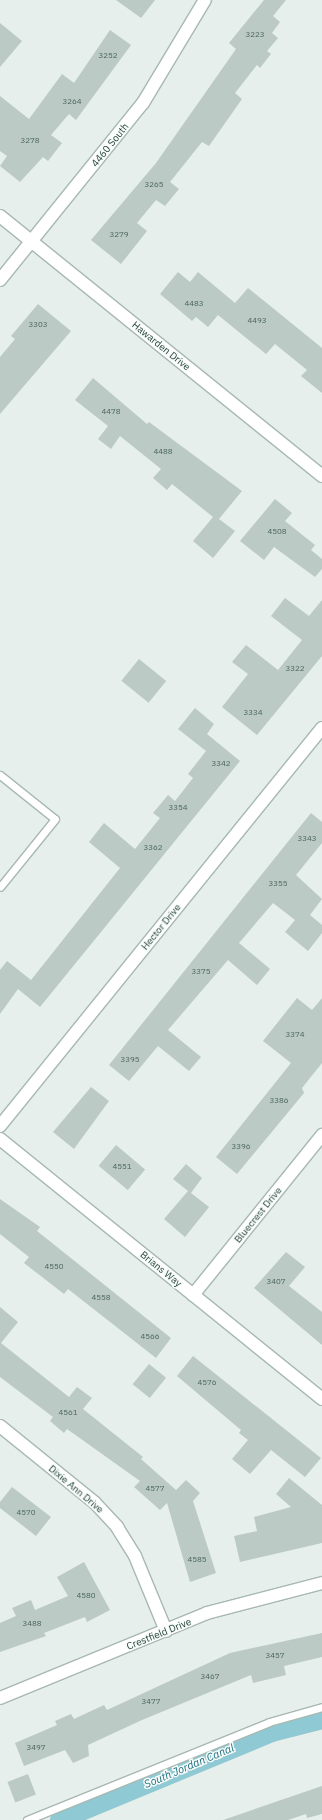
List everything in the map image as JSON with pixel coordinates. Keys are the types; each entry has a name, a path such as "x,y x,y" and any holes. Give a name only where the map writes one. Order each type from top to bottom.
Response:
{"street":[{"name":"4460 South","path":"0,280 143,103 205,0"},
{"name":"Hawarden Drive","path":"0,216 322,476"},
{"name":"Hector Drive","path":"0,1126 322,728"},
{"name":"Bluecrest Drive","path":"193,1295 322,1135"},
{"name":"Brians Way","path":"0,1139 322,1399"},
{"name":"Dixie Ann Drive","path":"0,1428 95,1503 117,1527 135,1556 166,1631"},
{"name":"Crestfield Drive","path":"0,1698 230,1605 322,1583"}],"lane":[{"path":"0,775 55,819 0,887"},
{"path":"27,1820 269,1722 322,1707"}],"building":[{"path":"116,0 155,0 141,18"},
{"path":"264,0 286,0 273,16 280,22 272,33 278,38 267,51 271,54 260,68 257,65 235,93 242,99 209,146 202,142 170,182 179,189 165,206 156,200 137,223 147,231 121,264 91,240 156,163 236,49 229,43"},
{"path":"0,23 22,41 0,67"},
{"path":"110,30 131,45 76,120 69,114 51,135 62,143 48,161 43,157 20,182 0,166 7,156 0,151 0,96 29,119 62,74 74,83"},
{"path":"178,272 190,282 198,272 235,303 248,288 322,348 322,393 301,376 307,370 275,344 266,354 218,315 208,327 196,317 192,321 160,294"},
{"path":"38,304 71,331 0,414 0,357 15,339 11,336"},
{"path":"93,378 147,424 149,422 242,491 219,519 235,531 213,558 193,541 213,517 172,484 167,490 153,478 161,469 120,436 111,449 98,439 108,426 75,400"},
{"path":"275,499 292,513 285,521 315,545 311,550 322,559 322,569 315,577 274,547 264,560 240,541"},
{"path":"285,598 309,616 322,600 322,656 257,735 222,707 248,674 232,662 246,645 278,670 302,640 271,616"},
{"path":"139,659 166,681 149,703 121,681"},
{"path":"195,708 214,724 207,734 240,761 40,1007 18,989 0,1014 0,970 7,961 31,980 120,868 89,842 104,823 135,849 160,818 153,813 168,795 175,801 193,778 188,774 206,751 178,729"},
{"path":"311,813 322,822 322,843 296,875 322,899 310,915 322,925 322,933 308,951 285,932 295,920 273,903 239,943 270,969 257,985 228,960 168,1030 201,1057 189,1071 158,1046 129,1081 109,1065"},
{"path":"297,998 312,1010 322,998 322,1063 302,1088 304,1093 237,1174 216,1157 291,1063 263,1041"},
{"path":"91,1087 109,1101 74,1149 53,1132"},
{"path":"116,1145 145,1169 128,1190 99,1166"},
{"path":"186,1164 202,1178 191,1193 209,1207 185,1237 164,1219 188,1191 173,1179"},
{"path":"0,1199 40,1227 37,1231 171,1338 156,1358 68,1289 64,1294 24,1263 29,1257 0,1234"},
{"path":"286,1252 305,1267 289,1286 322,1312 322,1345 254,1288"},
{"path":"0,1307 18,1322 1,1343 69,1397 77,1387 92,1398 83,1409 143,1457 141,1459 176,1490 186,1480 200,1493 193,1501 216,1573 190,1582 167,1503 160,1510 134,1487 140,1481 67,1429 64,1433 50,1421 53,1417 0,1377"},
{"path":"193,1356 321,1458 305,1477 271,1450 250,1474 232,1459 248,1440 239,1433 241,1430 177,1376"},
{"path":"149,1364 166,1378 150,1398 133,1384"},
{"path":"289,1478 322,1505 322,1543 240,1562 234,1536 257,1531 254,1517 291,1507 276,1494"},
{"path":"12,1487 51,1517 36,1536 0,1508 0,1502"},
{"path":"84,1562 110,1610 87,1622 85,1617 44,1633 46,1636 0,1652 0,1623 16,1616 12,1608 31,1600 35,1610 68,1596 57,1577"},
{"path":"322,1633 322,1657 284,1666 286,1675 253,1683 251,1675 142,1720 88,1745 89,1756 73,1763 65,1750 24,1766 15,1743 57,1725 55,1721 71,1714 74,1719 104,1705 107,1710 230,1653"},
{"path":"28,1774 36,1795 15,1802 7,1782"},
{"path":"322,1786 322,1814 307,1818 306,1814 288,1820 223,1820"}],"waterway":[{"name":"South Jordan Canal","path":"59,1820 271,1732 322,1719"}]}
